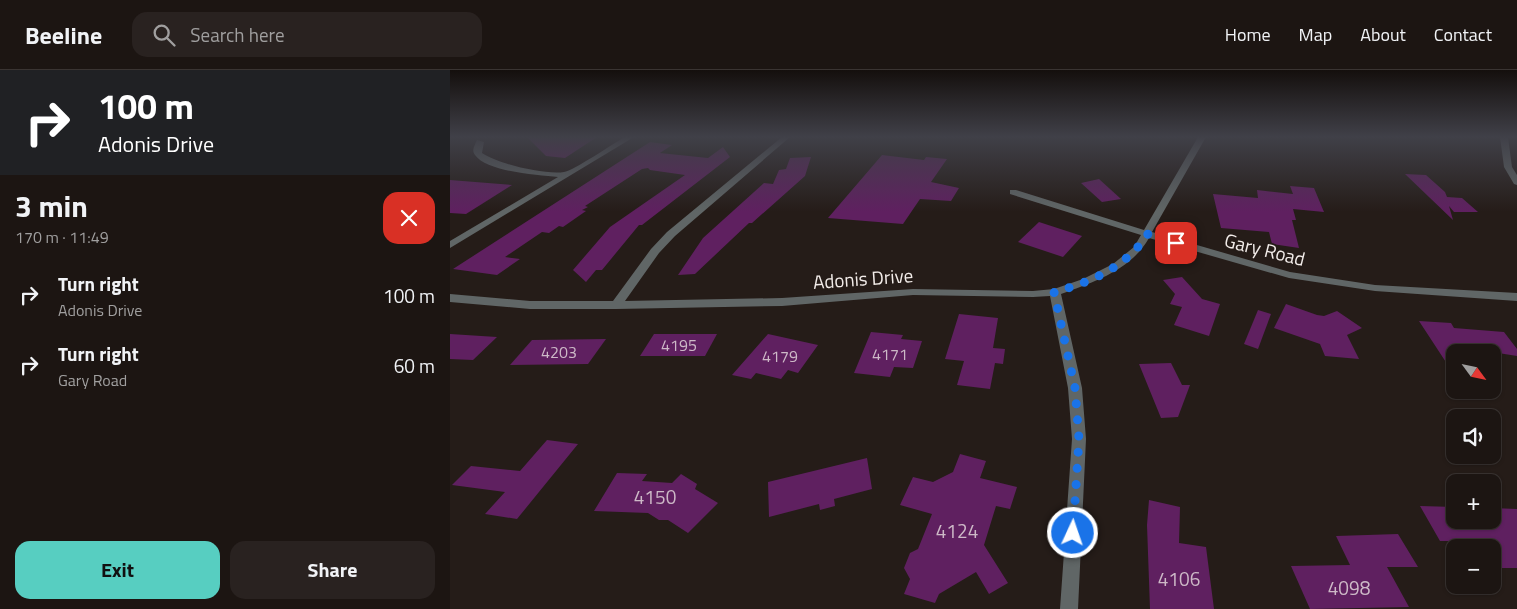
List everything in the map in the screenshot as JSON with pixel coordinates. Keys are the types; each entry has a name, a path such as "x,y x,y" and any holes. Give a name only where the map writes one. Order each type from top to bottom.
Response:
{"street":[{"path":"495,162 522,169 567,175"},
{"path":"450,246 588,162"},
{"path":"616,306 655,251 671,234 756,162"},
{"name":"Adonis Drive","path":"450,298 520,304 616,306 782,302 913,292 997,295 1054,292 1087,281 1117,266 1138,249 1188,162"},
{"path":"1507,162 1508,167 1517,182"},
{"name":"Gary Road","path":"1013,192 1261,268 1317,280 1376,288 1517,297"},
{"path":"1054,292 1075,388 1079,439 1069,609"}],"building":[{"path":"619,162 723,162 642,225 639,225 602,270 596,270 586,282 573,270 610,227 685,175 650,170 648,168 642,169 585,206 588,207 582,210 586,211 563,227 559,226 549,233 542,232 505,257 520,259 497,275 453,269"},
{"path":"788,162 809,162 805,176 752,223 749,223 695,274 678,275 703,238 764,183 773,184 779,170 786,169"},
{"path":"876,162 945,162 931,182 959,188 951,201 920,199 903,224 828,218"},
{"path":"1405,174 1426,175 1445,192 1447,197 1462,198 1478,212 1454,212 1449,206 1453,220"},
{"path":"1099,179 1121,199 1102,202 1081,183"},
{"path":"450,180 512,185 466,214 450,213"},
{"path":"1290,186 1314,188 1324,212 1293,209 1296,220 1292,220 1299,248 1272,244 1269,232 1221,228 1213,194 1258,198 1257,190 1293,194"},
{"path":"1039,222 1082,236 1063,257 1018,242"},
{"path":"1182,277 1202,299 1220,304 1209,336 1174,325 1182,307 1170,304 1175,294 1163,280"},
{"path":"1286,304 1324,316 1337,311 1362,328 1347,335 1359,359 1325,356 1320,344 1274,328"},
{"path":"1258,310 1271,314 1258,349 1244,344"},
{"path":"959,314 998,318 993,348 1005,349 1003,364 995,363 990,389 957,385 964,361 945,359"},
{"path":"1419,321 1451,323 1454,328 1504,332 1517,349 1517,356 1501,353 1501,344 1446,344 1446,362"},
{"path":"871,332 903,335 901,339 922,341 913,368 894,367 890,377 854,373"},
{"path":"450,334 497,337 473,360 450,359"},
{"path":"654,334 717,334 705,356 640,356"},
{"path":"768,334 818,345 798,373 788,370 781,379 756,373 751,379 732,375"},
{"path":"606,339 588,364 510,365 532,340"},
{"path":"1171,363 1182,385 1190,385 1178,417 1161,418 1139,364"},
{"path":"547,440 578,444 517,519 485,514 505,492 452,485 471,466 520,471"},
{"path":"960,454 986,461 980,478 1017,487 1010,509 996,506 984,545 1008,583 989,594 976,572 939,594 935,603 904,594 910,579 904,568 910,553 918,549 932,514 900,505 913,477 933,482 953,472"},
{"path":"867,458 872,489 834,499 835,506 820,510 819,504 769,517 768,482"},
{"path":"617,473 647,474 642,481 672,483 681,474 697,484 695,489 718,503 688,533 668,520 659,520 648,513 594,511"},
{"path":"1149,500 1180,507 1179,543 1206,547 1214,609 1150,609 1147,525"},
{"path":"1420,506 1446,507 1446,529 1501,529 1501,508 1517,509 1517,568 1501,568 1501,539 1446,539 1446,541 1440,541"},
{"path":"1398,534 1418,567 1387,567 1409,607 1310,609 1291,566 1350,565 1336,536"}],"route":[{"path":"1073,533 1079,439 1075,388 1054,292 1087,281 1117,266 1138,249 1148,234 1176,243"}]}
